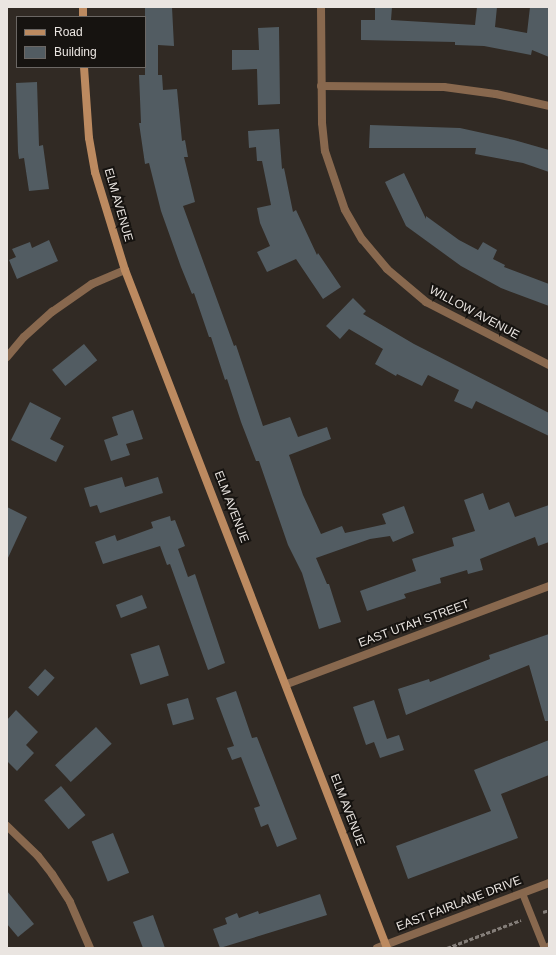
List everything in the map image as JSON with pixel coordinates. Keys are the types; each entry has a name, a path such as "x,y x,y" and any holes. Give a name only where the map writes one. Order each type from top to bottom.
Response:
{"street":[{"name":"WILLOW AVENUE","path":"321,7 321,86 325,152 333,181 345,210 362,239 387,269 426,302 549,365"},
{"name":"ELM AVENUE","path":"84,68 86,108 95,172 125,270 387,946"},
{"path":"321,86 444,87 496,94 549,106"},
{"path":"7,357 24,337 52,312 92,284 125,270"},
{"name":"EAST UTAH STREET","path":"286,684 549,586"},
{"path":"7,826 38,856 52,874 70,902 90,948"},
{"name":"EAST FAIRLANE DRIVE","path":"378,948 387,946 549,883"}],"lane":[{"path":"522,893 544,948 549,946"}],"path":[{"path":"447,948 549,910"}],"building":[{"path":"145,7 172,7 174,46 158,45 158,75 162,75 163,90 177,89 182,141 185,140 188,157 184,157 195,202 183,206 234,346 236,345 263,426 290,417 298,437 327,427 331,439 289,455 303,495 321,534 342,526 345,533 386,524 382,514 404,506 414,533 393,542 390,536 370,539 316,558 327,584 329,584 341,622 319,629 302,573 288,545 259,461 256,461 194,293 192,294 181,267 161,211 149,163 145,164 139,123 141,123 139,75 145,75 146,68"},
{"path":"375,7 392,7 391,20 475,25 477,7 497,7 495,27 527,33 530,7 549,7 549,57 532,50 531,55 484,46 455,45 455,42 361,40 361,20 375,20"},
{"path":"279,27 280,104 258,105 257,69 232,70 232,50 259,50 258,28"},
{"path":"37,82 39,146 43,145 49,189 29,191 24,158 19,159 18,152 16,83"},
{"path":"370,125 460,128 514,140 549,150 549,172 523,163 475,154 476,148 369,148"},
{"path":"279,129 282,169 284,168 293,212 296,210 317,255 318,253 341,287 323,299 296,259 267,272 257,252 270,246 260,223 257,208 271,205 262,161 257,161 256,147 249,148 248,131"},
{"path":"404,173 426,219 426,216 459,240 478,250 483,242 497,250 493,259 505,265 504,267 549,284 549,306 501,288 461,266 406,226 385,182"},
{"path":"49,240 58,261 17,279 9,260 16,257 12,249 30,242 32,248"},
{"path":"353,298 366,311 363,314 414,344 549,413 549,436 476,401 472,409 454,401 459,390 428,375 422,386 397,374 396,376 375,364 383,349 349,329 340,339 326,326"},
{"path":"84,344 97,360 65,386 52,370"},
{"path":"30,402 61,418 50,439 64,446 56,462 11,440"},
{"path":"133,410 143,439 126,444 130,455 111,461 104,440 118,435 112,417"},
{"path":"122,477 125,487 158,477 163,493 100,513 97,505 90,507 84,488"},
{"path":"483,493 489,510 509,502 515,517 549,505 549,542 538,546 535,537 480,559 483,570 468,574 467,570 440,578 441,583 404,594 406,598 367,611 360,591 416,571 412,559 454,546 452,538 475,531 464,500"},
{"path":"7,507 27,517 7,560"},
{"path":"170,516 171,521 175,520 185,546 178,549 188,577 195,574 225,663 208,670 170,564 167,565 160,546 103,564 95,542 115,535 117,541 153,528 151,522"},
{"path":"142,595 147,608 121,618 116,605"},
{"path":"549,634 549,721 545,721 529,665 406,715 398,689 429,679 430,682 490,659 489,655"},
{"path":"159,645 169,675 140,685 130,654"},
{"path":"45,669 55,678 38,696 28,688"},
{"path":"236,691 252,738 257,737 297,839 277,847 268,824 261,827 254,808 260,806 241,757 232,760 227,748 234,746 216,698"},
{"path":"188,698 194,719 173,725 167,704"},
{"path":"374,700 387,739 399,735 404,750 380,758 374,742 366,745 353,707"},
{"path":"16,710 38,732 26,745 34,753 17,771 7,761 7,720"},
{"path":"96,727 112,744 71,782 55,765"},
{"path":"549,740 549,775 501,794 518,838 408,879 396,846 491,811 474,770"},
{"path":"61,786 85,815 69,829 44,800"},
{"path":"113,833 129,873 108,881 92,842"},
{"path":"7,891 34,924 18,937 7,924"},
{"path":"320,894 327,915 220,948 213,929 227,924 225,918 237,913 239,918 258,911 259,914"},
{"path":"153,915 165,948 143,948 133,922"}]}
